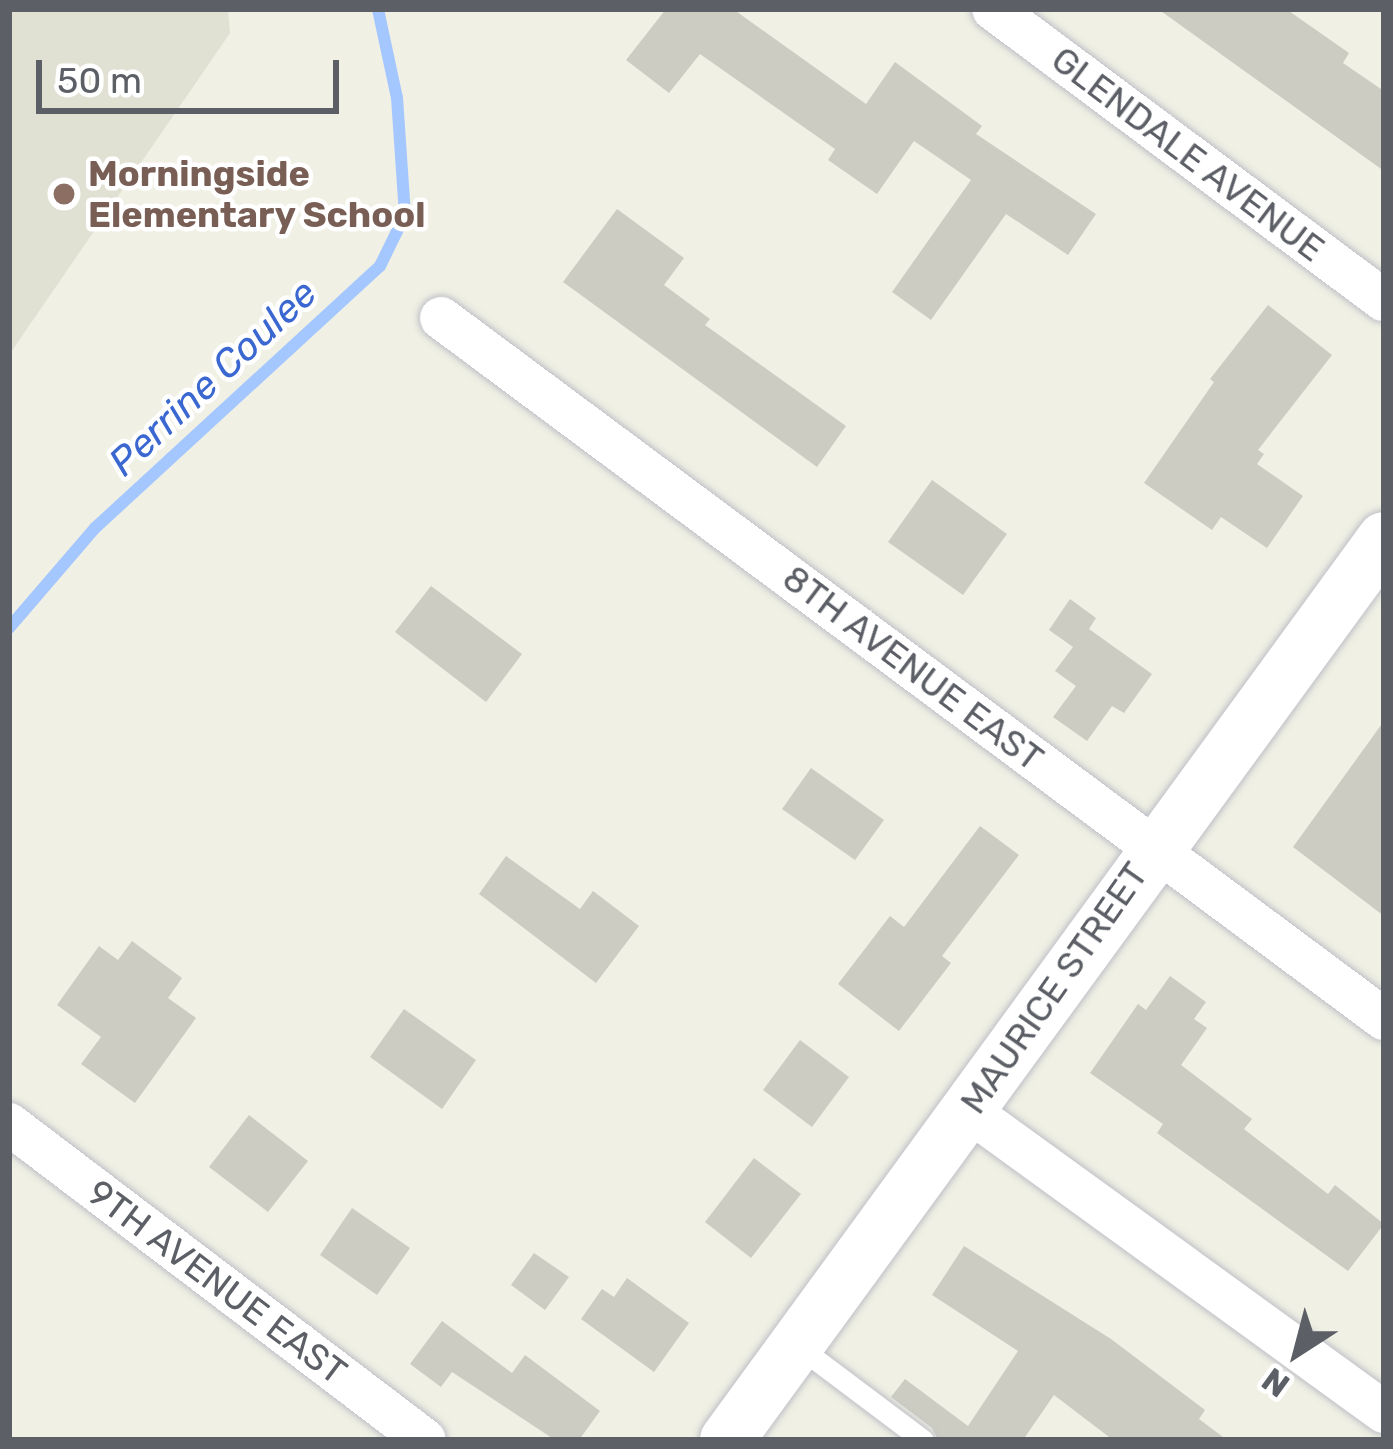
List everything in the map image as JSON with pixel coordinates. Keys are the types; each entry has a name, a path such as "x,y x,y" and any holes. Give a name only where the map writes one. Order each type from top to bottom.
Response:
{"street":[{"name":"GLENDALE AVENUE","path":"993,9 1384,300"},
{"name":"8TH AVENUE EAST","path":"441,318 1384,1019"},
{"name":"MAURICE STREET","path":"728,1440 1154,847 1384,539"},
{"path":"968,1111 1384,1412"},
{"name":"9TH AVENUE EAST","path":"9,1124 425,1440"}],"lane":[{"path":"794,1344 923,1440"}],"shaded area":[{"name":"Morningside Elementary School","path":"9,9 228,9 230,33 9,355"}],"building":[{"path":"666,9 733,9 866,104 895,62 982,126 976,134 1096,214 1068,255 1006,214 931,320 892,292 971,180 914,141 877,194 828,160 835,149 700,54 669,93 626,60"},
{"path":"1158,9 1286,9 1349,53 1343,63 1384,91 1384,171"},
{"path":"617,209 684,258 664,285 710,319 705,325 846,426 817,467 563,282"},
{"path":"1268,305 1332,355 1258,450 1264,454 1257,464 1303,496 1267,548 1221,517 1212,530 1144,483 1214,382 1210,379"},
{"path":"932,480 1007,534 963,595 888,542"},
{"path":"431,586 522,654 486,702 395,632"},
{"path":"1070,599 1096,618 1089,629 1152,674 1124,713 1112,706 1087,741 1053,717 1076,686 1055,671 1073,647 1049,630"},
{"path":"1384,721 1384,916 1293,847"},
{"path":"811,768 884,820 855,860 782,809"},
{"path":"980,826 1019,855 942,956 951,963 899,1031 838,984 890,916 904,927"},
{"path":"506,856 580,909 593,891 639,926 596,983 479,894"},
{"path":"132,941 182,978 168,998 196,1018 135,1103 81,1064 101,1037 57,1005 99,946 118,960"},
{"path":"1170,976 1206,1002 1194,1019 1207,1028 1181,1065 1252,1119 1244,1129 1328,1194 1335,1185 1384,1224 1348,1271 1157,1133 1163,1124 1090,1073 1138,1004 1146,1010"},
{"path":"404,1009 476,1060 442,1109 370,1057"},
{"path":"800,1040 849,1077 812,1127 763,1090"},
{"path":"249,1115 308,1161 268,1212 209,1167"},
{"path":"754,1158 801,1194 751,1258 705,1222"},
{"path":"352,1208 410,1248 377,1295 320,1255"},
{"path":"964,1246 1111,1339 1205,1410 1199,1419 1227,1440 1113,1440 1054,1395 1023,1440 938,1440 932,1428 891,1397 905,1379 968,1426 1018,1351 932,1295"},
{"path":"534,1253 569,1277 545,1310 511,1285"},
{"path":"627,1278 689,1323 654,1372 581,1319 602,1289 614,1297"},
{"path":"442,1321 512,1373 525,1355 600,1411 579,1440 555,1440 452,1372 441,1387 410,1364"}],"waterway":[{"name":"Perrine Coulee","path":"9,628 95,528 380,266 405,215 397,98 378,9"}],"place":[{"name":"Morningside Elementary School","path":"64,194"}]}
